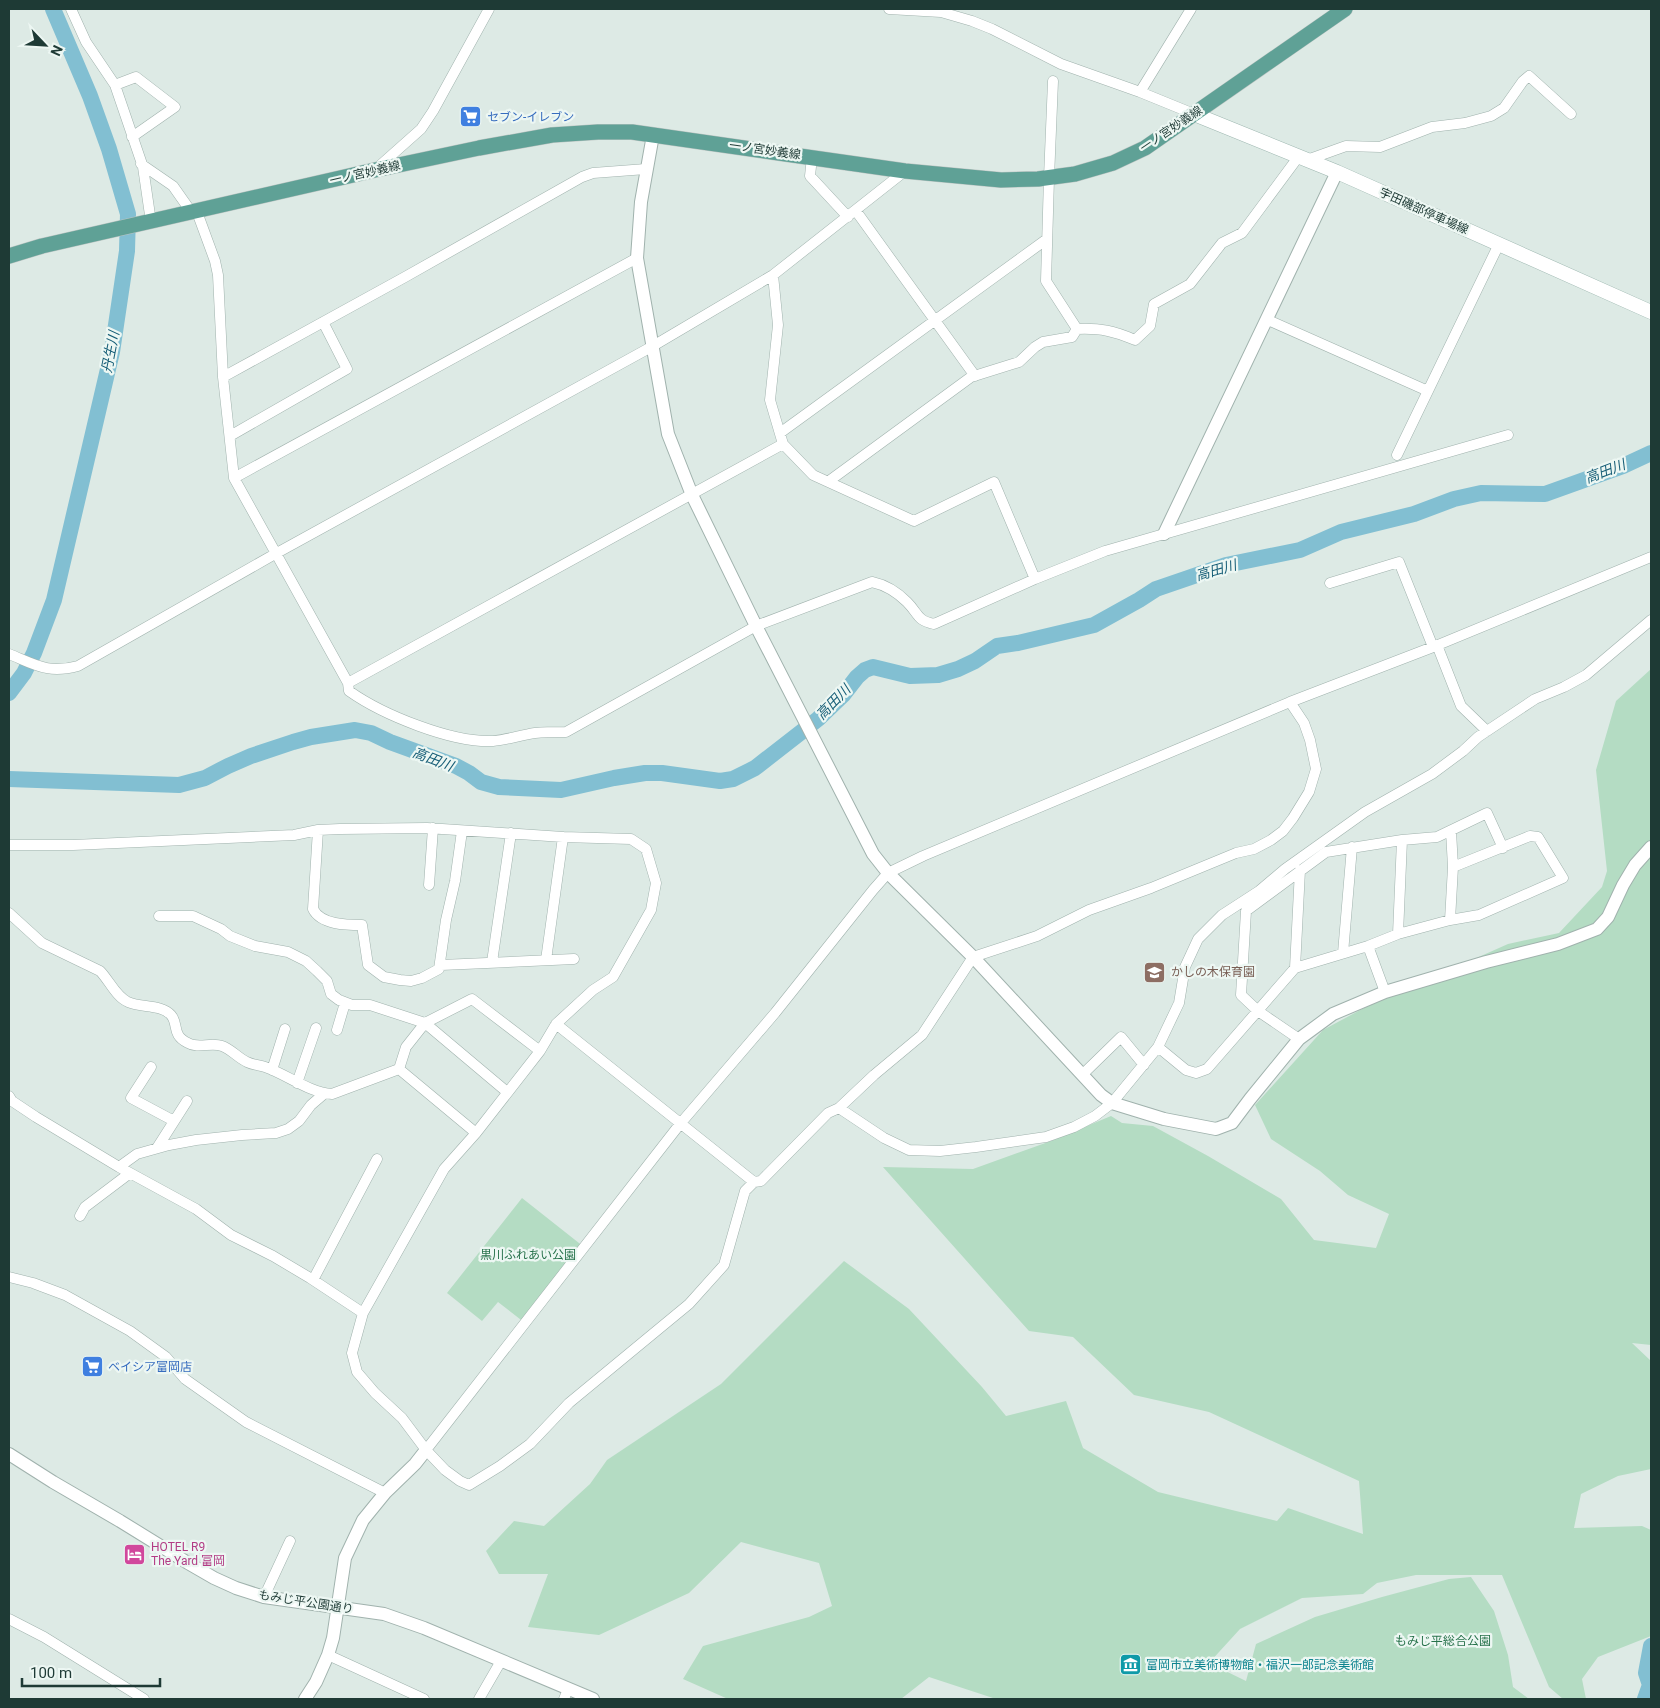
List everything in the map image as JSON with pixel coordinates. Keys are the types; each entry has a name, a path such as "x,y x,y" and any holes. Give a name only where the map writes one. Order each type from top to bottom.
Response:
{"main road":[{"name":"一ノ宮妙義線","path":"9,256 375,170 552,135 632,132 905,171 1001,180 1020,181 1049,178 1094,170 1128,157 1145,148 1345,9"},
{"name":"宇田磯部停車場線","path":"1194,114 1337,172 1651,312"}],"street":[{"path":"71,9 86,42 115,86 141,164 148,223"},
{"path":"375,170 421,129 490,9"},
{"path":"889,9 942,12 972,21 992,29 1060,64 1140,92 1194,114"},
{"path":"1140,92 1190,9"},
{"path":"1077,329 1115,331 1135,340 1150,326 1154,304 1190,284 1222,243 1242,233 1303,158 1346,146 1380,147 1432,127 1465,123 1491,116 1504,108 1522,81 1528,76 1571,114"},
{"path":"115,86 136,77 175,107 132,137"},
{"path":"1054,81 1046,281 1077,329"},
{"path":"653,136 646,168 637,258 668,434 692,494 756,626 873,854 888,873 973,957 1083,1074 1101,1096 1112,1103 1164,1119 1216,1129 1232,1123 1298,1039 1333,1014 1385,992 1486,962 1558,944 1597,929 1608,916 1635,865 1651,848"},
{"path":"812,157 810,176 852,214 935,320 975,376"},
{"path":"141,164 173,186 194,212 215,261 218,275 223,377 234,478 348,683 349,692 415,724 462,739 494,741 536,733 566,732 756,626 872,582 886,586 906,601 923,622 934,624 1035,579 1105,551 1508,435"},
{"path":"223,377 582,177 593,173 646,168"},
{"path":"9,654 48,669 64,670 78,666 276,554 653,346 773,275 905,171"},
{"path":"1164,534 1268,320 1337,172"},
{"path":"780,433 1047,239"},
{"path":"1397,455 1499,244"},
{"path":"234,478 637,258"},
{"path":"773,275 778,325 770,400 783,444 813,475 914,520 994,482 1035,579"},
{"path":"1268,320 1428,391"},
{"path":"230,436 347,369 323,322"},
{"path":"829,482 971,377 1019,362 1043,342 1072,337 1077,329"},
{"path":"348,683 783,444"},
{"path":"305,1699 316,1682 328,1655 338,1607 345,1558 363,1520 445,1428 524,1323 680,1124 775,1013 888,873 932,852 1290,702 1435,646 1651,557"},
{"path":"1330,583 1399,562 1461,706 1487,731"},
{"path":"839,1108 884,1138 909,1150 940,1151 976,1148 1046,1137 1074,1127 1095,1116 1112,1103 1158,1047 1179,1003 1185,966 1198,939 1222,915 1365,812 1432,774 1463,751 1478,737 1535,698 1564,688 1586,675 1651,620"},
{"path":"9,845 73,845 294,835 318,830 433,828 563,837 631,839 646,849 656,883 651,910 613,977 593,990 556,1024 540,1052 444,1170 363,1313 352,1353 357,1372 375,1393 402,1418 426,1450 445,1470 469,1485 500,1466 530,1444 569,1404 689,1304 724,1265 745,1191 754,1182 761,1181 828,1113 839,1108 874,1075 922,1035 973,957 1038,936 1089,910 1151,888 1236,853 1254,849 1283,831 1309,792 1316,769 1310,740 1304,723 1290,702"},
{"path":"1298,1039 1258,1011 1241,995 1246,911 1326,852 1402,840 1436,837 1486,813 1503,848"},
{"path":"429,885 433,828"},
{"path":"318,830 313,909 337,924 362,925 368,965 384,977 400,980 417,980 436,972 441,965 446,920 455,881 462,831"},
{"path":"1450,831 1453,867 1450,920"},
{"path":"492,962 511,833"},
{"path":"1158,1047 1186,1070 1196,1073 1206,1069 1295,968 1368,946 1398,934 1450,920 1479,915 1563,878 1538,838 1530,836 1453,867"},
{"path":"546,960 563,837"},
{"path":"1398,934 1402,840"},
{"path":"1343,953 1352,847"},
{"path":"1295,968 1300,870"},
{"path":"9,912 42,943 100,971 108,978 121,998 126,1002 156,1008 170,1014 176,1032 189,1044 203,1046 217,1044 250,1064 272,1070 297,1083 332,1094 399,1069"},
{"path":"159,916 193,916 221,929 230,936 255,946 288,952 306,961 326,981 331,994 339,1000 352,1005 370,1005 425,1023 507,1092"},
{"path":"1368,946 1385,992"},
{"path":"441,965 574,959"},
{"path":"399,1069 406,1047 425,1023 472,999 540,1052"},
{"path":"337,1030 345,1003"},
{"path":"556,1024 754,1182"},
{"path":"297,1083 316,1028"},
{"path":"272,1070 285,1029"},
{"path":"1083,1074 1121,1037 1144,1065"},
{"path":"151,1067 131,1098 174,1121"},
{"path":"399,1069 476,1133"},
{"path":"119,1167 137,1154 157,1148 196,1140 276,1133 288,1129 324,1093"},
{"path":"9,1096 12,1101 28,1112 119,1167 196,1209 231,1235 273,1256 314,1280 363,1313"},
{"path":"157,1148 187,1101"},
{"path":"314,1280 377,1159"},
{"path":"80,1216 84,1207 130,1173"},
{"path":"9,1277 33,1283 65,1295 144,1339 166,1357 185,1380 246,1422 385,1494"},
{"name":"もみじ平公園通り","path":"9,1454 214,1578 236,1588 264,1597 384,1614 424,1628 501,1661 566,1694 593,1699"},
{"path":"264,1597 290,1541"},
{"path":"9,1619 44,1637 144,1699"},
{"path":"328,1655 424,1699"},
{"path":"479,1699 501,1661"}],"green space":[{"name":"もみじ平総合公園","path":"1651,669 1651,1345 1632,1343 1651,1361 1651,1469 1618,1476 1581,1494 1574,1528 1642,1526 1651,1530 1651,1636 1598,1657 1582,1679 1586,1699 1563,1699 1549,1687 1502,1575 1416,1575 1377,1583 1363,1594 1302,1598 1240,1629 1209,1663 1246,1681 1256,1644 1315,1617 1449,1579 1471,1577 1494,1611 1508,1655 1513,1687 1529,1699 996,1699 929,1677 901,1699 728,1699 683,1679 703,1646 809,1617 832,1606 819,1563 741,1542 689,1593 599,1635 528,1627 548,1574 499,1574 486,1551 514,1521 544,1526 590,1484 607,1460 721,1384 844,1261 909,1309 982,1387 1006,1416 1066,1401 1083,1448 1158,1492 1277,1521 1288,1508 1363,1534 1359,1481 1209,1412 1134,1395 1073,1337 1029,1331 883,1167 973,1169 1051,1141 1111,1116 1122,1123 1153,1126 1281,1199 1314,1240 1376,1248 1389,1214 1348,1195 1320,1171 1271,1139 1255,1105 1323,1030 1364,1008 1508,944 1559,933 1602,887 1607,871 1596,770 1616,701"},
{"name":"黒川ふれあい公園","path":"522,1198 584,1247 525,1323 498,1302 482,1321 447,1293"}],"waterway":[{"name":"丹生川","path":"9,693 24,673 34,653 54,600 112,352 127,251 128,214 109,149 90,96 53,9"},
{"name":"高田川","path":"9,779 179,785 205,778 251,756 293,742 355,730 371,733 390,742 456,766 481,782 499,787 561,790 645,773 662,773 720,781 733,779 755,768 818,719 843,695 857,677 865,670 873,667 910,676 938,675 975,661 997,646 1018,643 1094,625 1156,589 1226,565 1300,550 1341,532 1414,514 1454,499 1481,493 1545,494 1623,466 1651,453"},
{"path":"1645,1699 1650,1685 1646,1673 1651,1646"}],"place":[{"name":"セブン-イレブン","path":"471,117"},
{"name":"かしの木保育園","path":"1155,972"},
{"name":"ベイシア富岡店","path":"92,1367"},
{"name":"HOTEL R9 The Yard 富岡","path":"135,1554"},
{"name":"富岡市立美術博物館・福沢一郎記念美術館","path":"1130,1665"}]}
